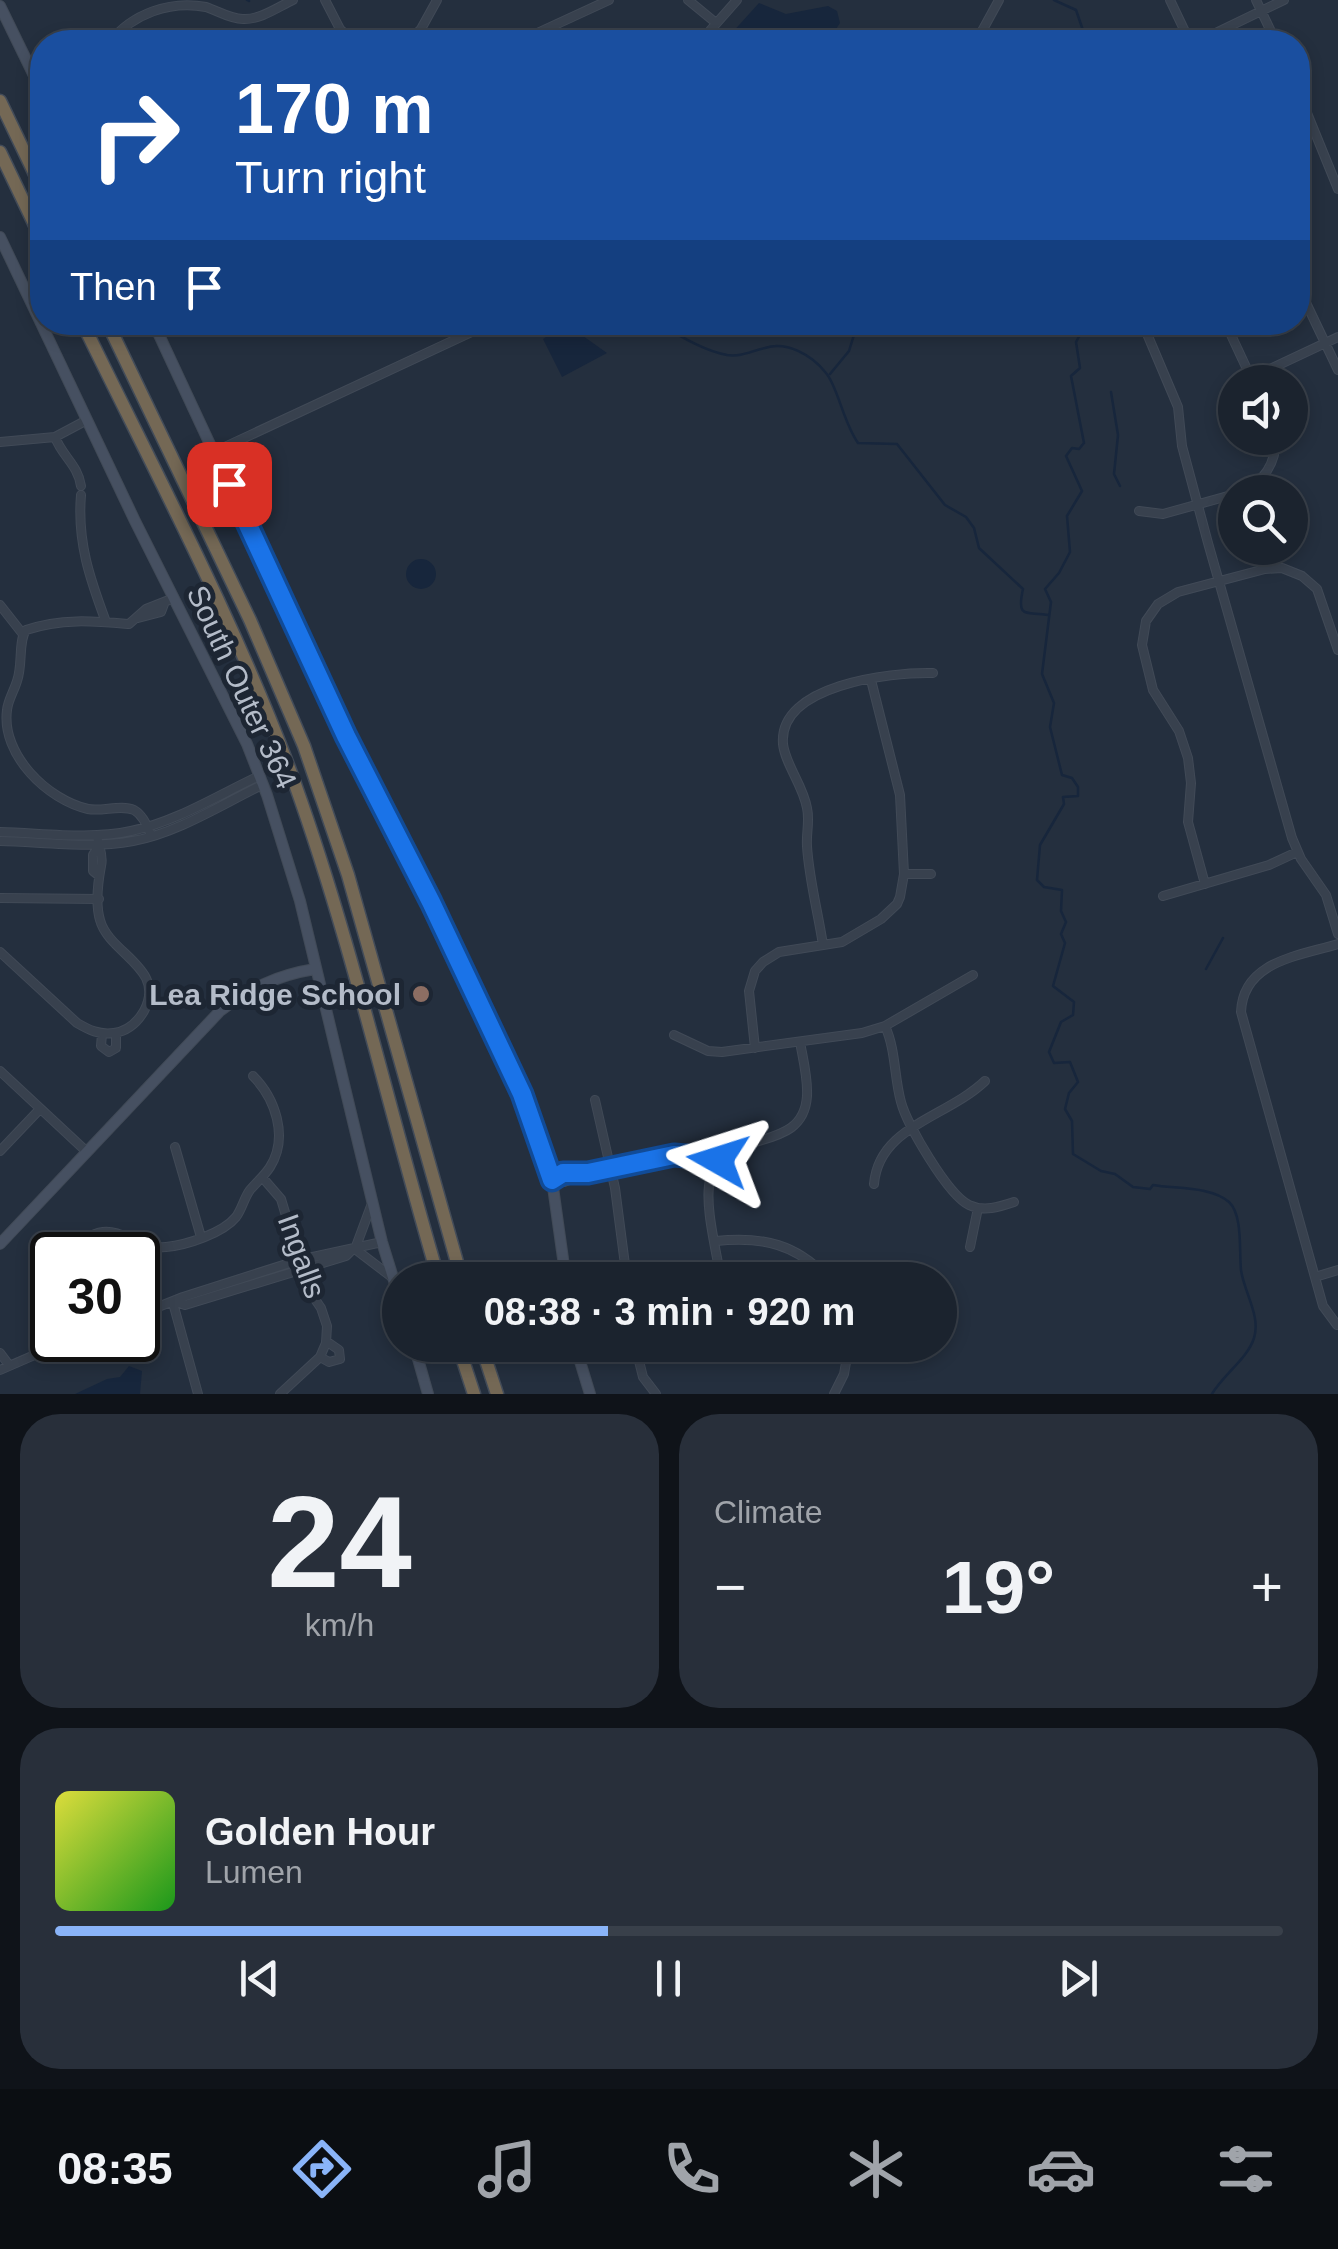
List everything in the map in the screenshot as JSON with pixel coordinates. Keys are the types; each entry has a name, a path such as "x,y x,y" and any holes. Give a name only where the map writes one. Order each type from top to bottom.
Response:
{"highway":[{"path":"0,100 30,163"},
{"path":"0,152 30,215"},
{"path":"88,335 251,674 287,763 331,895 434,1262"},
{"path":"113,335 250,620 304,746 348,875 457,1262"},
{"path":"464,1362 474,1394"},
{"path":"487,1362 497,1394"}],"street":[{"path":"122,30 134,18 160,4 204,6 242,20 294,0"},
{"path":"325,0 341,30"},
{"path":"420,30 436,0"},
{"path":"544,30 609,0"},
{"path":"688,0 716,23"},
{"path":"710,30 737,0"},
{"path":"983,30 999,0"},
{"path":"1170,0 1187,30"},
{"path":"1256,0 1270,30"},
{"path":"1221,30 1284,0"},
{"path":"0,6 30,67"},
{"path":"1310,120 1338,189"},
{"name":"South Outer 364","path":"0,237 30,300"},
{"path":"1310,312 1338,370"},
{"name":"South Outer 364","path":"47,335 169,601 247,744 300,901 388,1262"},
{"path":"159,335 346,736 431,902 522,1094 556,1179 564,1262"},
{"path":"214,452 464,335"},
{"path":"1148,335 1177,404 1182,446 1297,852 1327,899 1338,934"},
{"path":"1232,335 1245,365"},
{"path":"1281,365 1338,337"},
{"path":"0,442 55,437 87,420"},
{"path":"55,437 59,448 75,465 81,491 82,554 106,622"},
{"path":"1139,511 1162,514 1218,499"},
{"path":"1206,884 1188,822 1191,778 1186,749 1155,695 1142,651 1146,611 1169,596 1276,568 1302,576 1323,598 1338,650"},
{"path":"22,633 57,622 130,624 162,612 169,601"},
{"path":"0,605 22,633 20,672 8,702 6,721 27,770 39,785 72,805 92,810 133,810 149,831"},
{"path":"823,945 806,842 807,805 784,751 784,730 792,712 805,699 900,672 933,673"},
{"path":"754,1048 749,991 755,971 779,952 851,938 892,909 900,897 904,874 900,795 871,680"},
{"path":"0,841 134,841 260,781"},
{"path":"0,832 98,842"},
{"path":"0,952 77,1023 102,1034 133,1026 149,998 148,982 139,965 108,937 100,922 93,855 98,842"},
{"path":"1163,896 1269,865 1297,852"},
{"path":"904,874 931,874"},
{"path":"0,898 98,898"},
{"path":"1338,944 1271,964 1248,986 1241,1004 1242,1022 1314,1278 1325,1310 1338,1325"},
{"path":"0,1244 220,1011 245,992 276,978 315,969"},
{"path":"674,1034 708,1051 800,1042 884,1026 973,975"},
{"path":"1236,980 1248,986"},
{"path":"884,1026 892,1045 900,1098 950,1189 978,1208 998,1208 1014,1202"},
{"path":"102,1034 101,1046 109,1052 116,1048 116,1033"},
{"path":"719,1262 709,1185 716,1165 735,1147 777,1138 800,1120 807,1097 800,1042"},
{"path":"0,1070 87,1152"},
{"path":"160,1245 201,1238 223,1228 236,1217 247,1193 275,1158 278,1126 266,1089 252,1076"},
{"path":"874,1184 880,1156 889,1143 971,1094 985,1081"},
{"path":"595,1100 611,1168 624,1262"},
{"path":"0,1151 40,1109"},
{"path":"175,1147 201,1238"},
{"path":"1280,1155 1294,1151"},
{"path":"556,1179 563,1173 588,1173 687,1154 716,1165"},
{"name":"Ingalls","path":"262,1178 281,1200 308,1290 325,1318 326,1341 320,1357 280,1394"},
{"path":"354,1249 372,1202"},
{"path":"970,1247 978,1208"},
{"path":"716,1241 747,1238 777,1243 810,1262"},
{"path":"160,1308 342,1248 382,1242"},
{"path":"354,1249 382,1270"},
{"path":"1314,1278 1338,1270"},
{"path":"175,1302 198,1394"},
{"name":"Ingalls","path":"320,1357 329,1362 340,1359 339,1350 326,1341"},
{"path":"0,1352 4,1368 30,1357"},
{"path":"419,1362 428,1394"},
{"path":"580,1362 590,1394"},
{"path":"639,1362 643,1377 656,1394"},
{"path":"834,1394 846,1362"}],"water":[{"path":"759,3 786,14 828,6 837,11 840,23 835,30 735,30"},
{"path":"549,335 582,335 607,353 562,377 543,339"},
{"path":"421,559 432,563 436,574 432,585 421,589 410,585 406,574 410,563"},
{"path":"129,1366 142,1371 140,1394 75,1394 120,1377"}],"waterway":[{"path":"1054,0 1076,10 1083,30"},
{"path":"678,335 727,355 782,346 814,361 830,379 858,443 897,444 945,505 966,517 974,528 979,548 1023,589 1022,610 1048,615"},
{"path":"830,374 849,351 854,335"},
{"path":"1080,335 1076,342 1080,368 1071,376 1084,443 1066,456 1082,491 1067,516 1070,552 1045,589 1051,602 1042,674 1054,703 1050,727 1062,775 1072,778 1078,787 1078,796 1063,797 1064,804 1040,845 1037,880 1044,887 1062,890 1061,911 1066,922 1061,934 1065,943 1053,986 1074,1002 1073,1015 1061,1022 1049,1052 1054,1063 1070,1062 1078,1082 1069,1093 1065,1109 1072,1121 1073,1154 1133,1187 1150,1189 1153,1185 1203,1191 1221,1197 1233,1208 1241,1270 1256,1330 1246,1353 1212,1394"},
{"path":"1111,392 1118,435 1114,474 1120,486"},
{"path":"1206,969 1223,938"}],"place":[{"name":"Lea Ridge School","path":"421,994"}],"route":[{"path":"229,484 346,736 431,902 522,1094 552,1180 563,1173 588,1173 674,1155 687,1154 716,1165 718,1160"}]}
